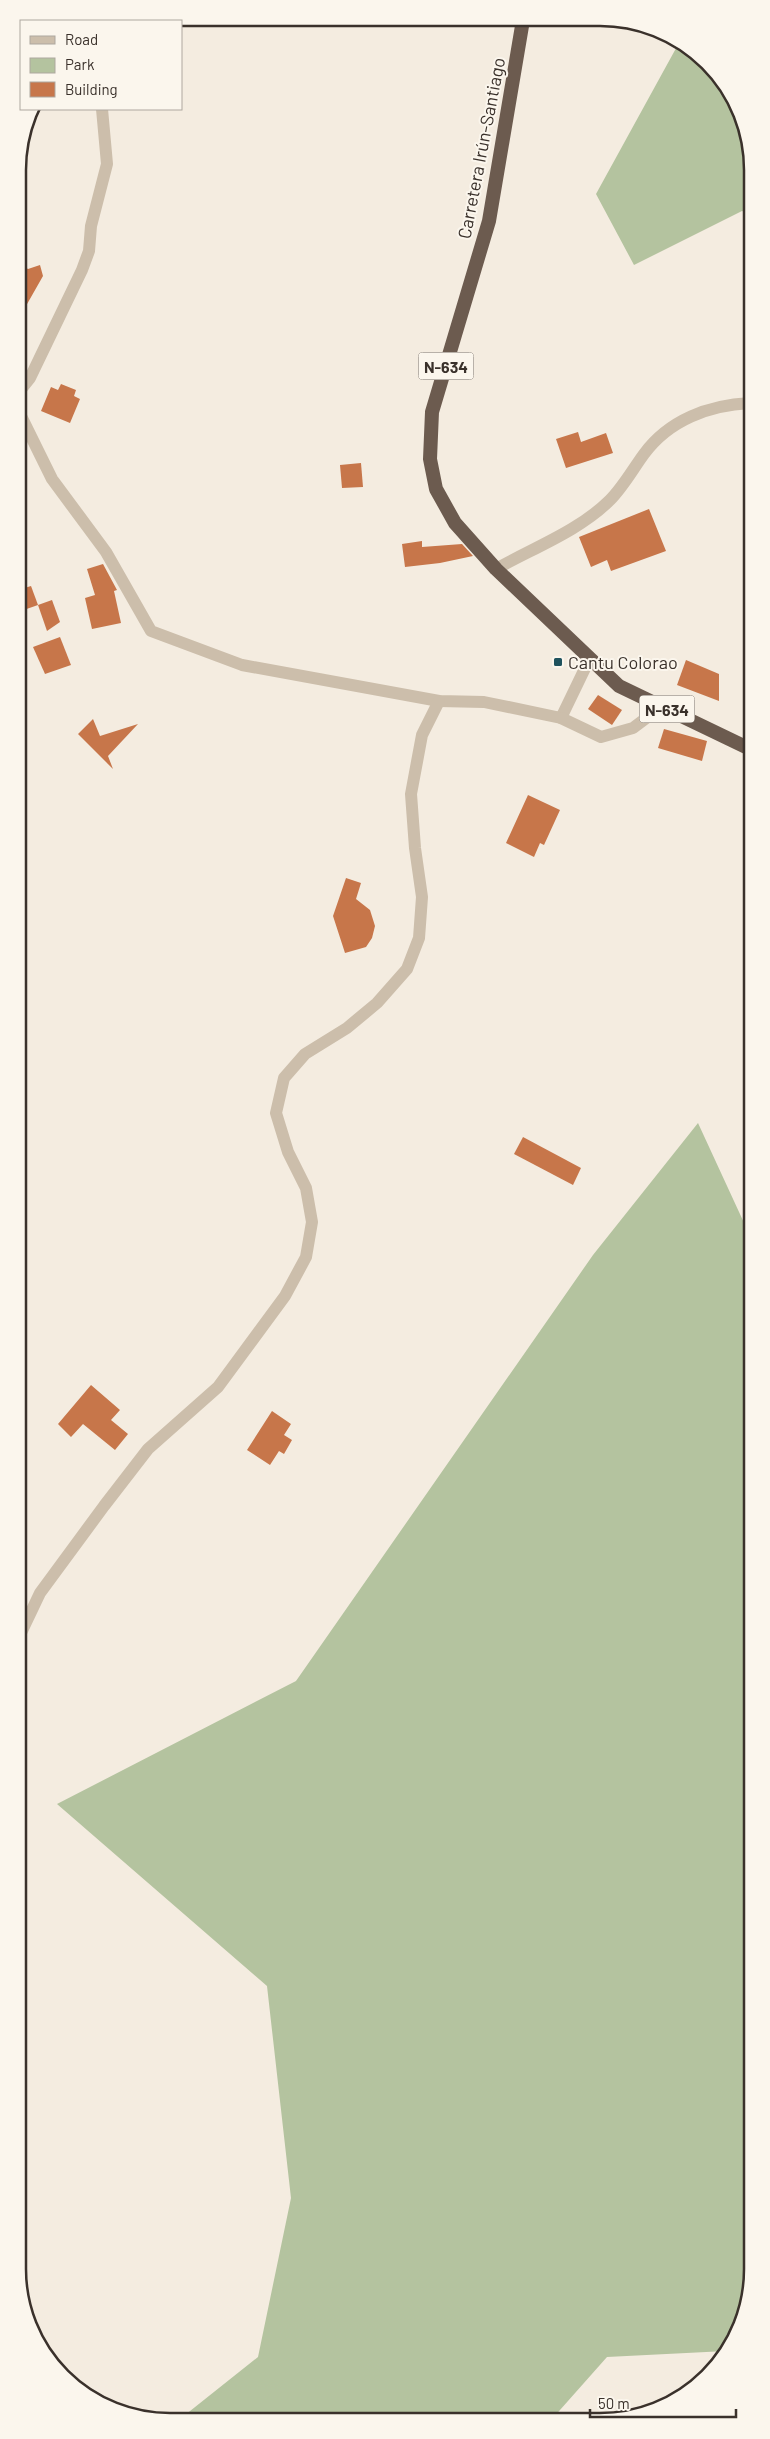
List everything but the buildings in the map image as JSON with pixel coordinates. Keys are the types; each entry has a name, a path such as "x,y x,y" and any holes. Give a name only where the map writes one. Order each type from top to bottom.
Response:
{"highway":[{"name":"Carretera Irún-Santiago","path":"521,26 489,221 432,412 430,459 436,489 455,522 496,569 589,660 619,686 744,746"}],"street":[{"path":"27,382 82,270 89,251 91,226 107,164 102,110"},
{"path":"496,569 566,532 610,500 644,454 666,430 711,408 725,404 744,403"},
{"path":"27,428 52,479 106,552 151,631 242,665 439,701 484,702 561,718 601,737 633,728 662,707"},
{"path":"561,718 589,660"},
{"path":"26,1622 40,1593 148,1449 218,1387 285,1296 306,1257 312,1222 306,1188 288,1152 276,1113 284,1078 306,1054 347,1028 377,1004 406,969 419,938 422,897 415,848 411,794 422,736 439,701"}],"green space":[{"path":"676,48 702,68 714,82 729,106 743,151 744,212 742,211 634,265 596,194"},
{"path":"698,1123 744,1222 743,2288 733,2324 718,2351 607,2357 557,2413 188,2413 258,2357 291,2198 267,1986 57,1804 296,1681 593,1255"}],"place":[{"name":"Cantu Colorao","path":"558,662"}]}
